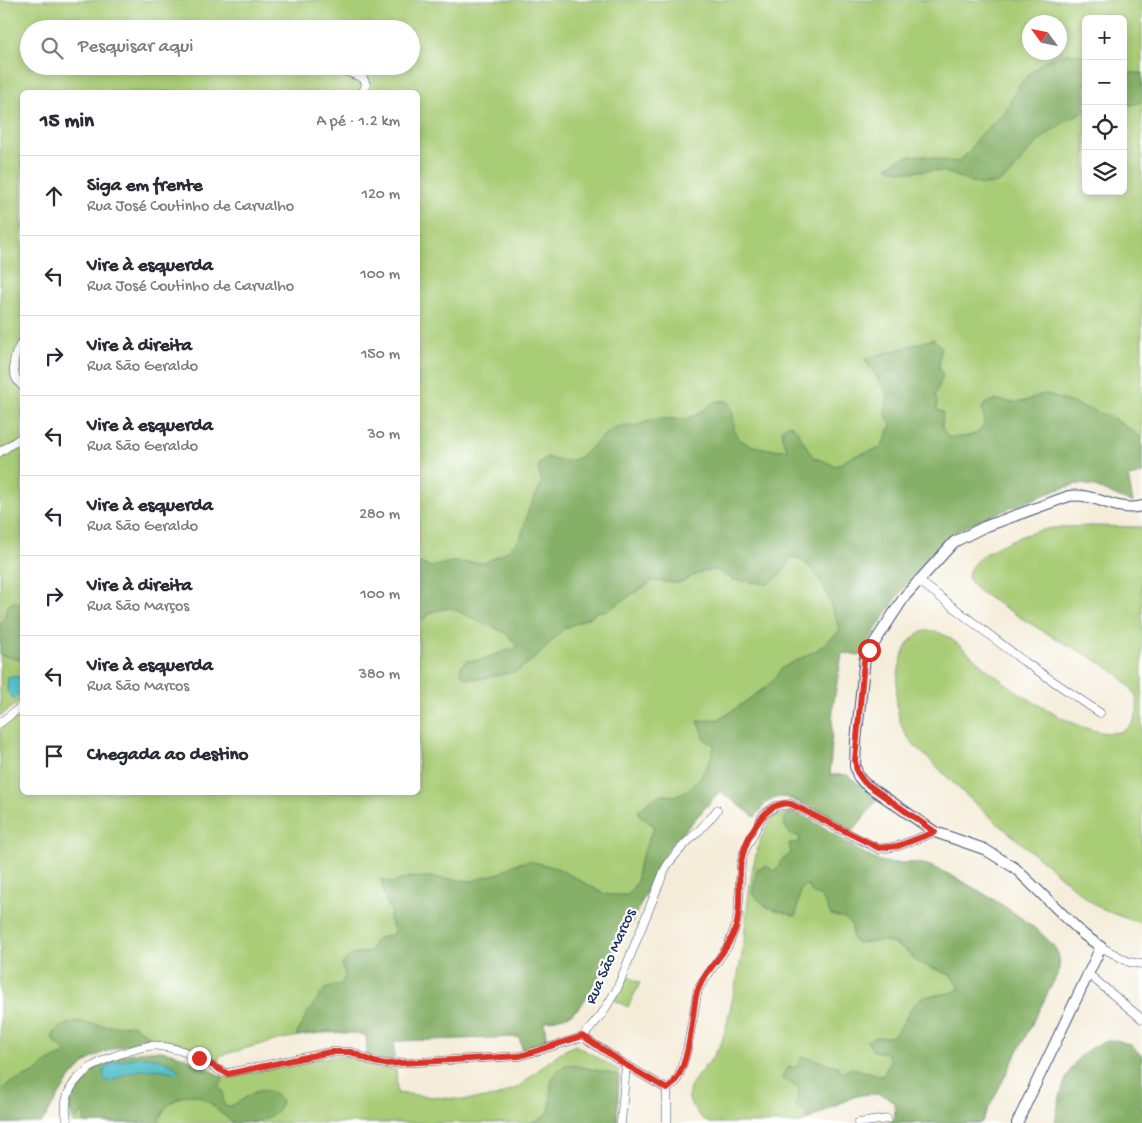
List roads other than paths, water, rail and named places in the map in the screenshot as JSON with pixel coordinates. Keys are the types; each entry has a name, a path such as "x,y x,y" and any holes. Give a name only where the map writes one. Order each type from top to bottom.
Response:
{"street":[{"path":"355,75 363,78 366,84 364,90"},
{"path":"20,346 15,356 14,365 20,384"},
{"path":"0,452 20,438"},
{"path":"1142,506 1122,508 1084,495 1063,497 984,527 954,542 918,580 886,623 865,657 855,766 862,780 935,832 984,850 1015,868 1084,935 1129,962 1142,964"},
{"path":"918,580 1022,660 1100,713"},
{"path":"0,723 20,708"},
{"path":"667,1089 676,1082 680,1073 687,1050 698,989 728,946 736,928 742,858 763,815 776,806 791,804 879,848 898,846 935,832"},
{"name":"Rua São Marcos","path":"583,1036 602,1014 616,989 668,863 680,849 700,832 717,810"},
{"path":"1017,1123 1101,946"},
{"path":"1087,974 1142,1019"},
{"path":"68,1123 66,1101 73,1084 80,1075 102,1061 147,1047 159,1046 189,1054 228,1074 330,1052 351,1052 374,1062 385,1064 520,1056 583,1036 626,1065 667,1089"},
{"path":"621,1123 626,1065"},
{"path":"667,1089 667,1123"},
{"path":"858,1123 887,1119"}],"water":[{"path":"8,676 20,677 20,692 14,699 7,691"},
{"path":"139,1057 161,1060 172,1064 179,1071 175,1073 150,1069 126,1074 111,1082 104,1079 103,1072 106,1067 115,1062"}]}
